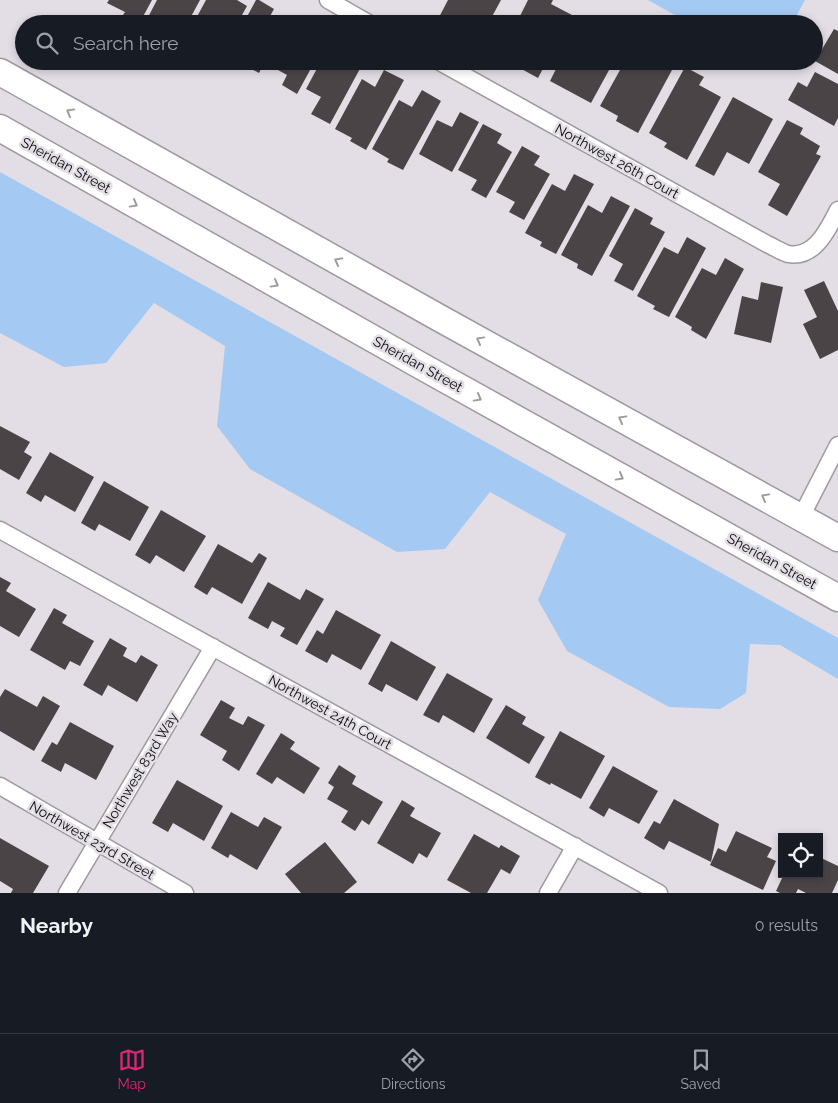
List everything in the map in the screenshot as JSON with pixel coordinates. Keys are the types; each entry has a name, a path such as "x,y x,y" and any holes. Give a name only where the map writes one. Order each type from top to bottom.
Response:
{"main road":[{"path":"0,72 838,538"},
{"name":"Sheridan Street","path":"0,128 431,372 838,598"}],"street":[{"path":"328,0 354,15"},
{"name":"Northwest 26th Court","path":"454,70 767,244 787,253 799,255 809,251 818,243 838,210"},
{"path":"801,518 838,445"},
{"name":"Northwest 24th Court","path":"0,530 659,893"},
{"name":"Northwest 83rd Way","path":"67,893 213,647"},
{"name":"Northwest 23rd Street","path":"0,786 185,893"},
{"path":"548,893 574,846"}],"water":[{"path":"648,0 805,0 797,15 675,15"},
{"path":"0,172 838,638 838,679 780,645 750,644 746,693 720,709 669,707 567,651 538,600 566,534 490,492 445,549 397,552 250,469 217,426 225,346 154,303 106,363 64,367 0,333"}],"building":[{"path":"109,0 152,0 144,15 123,15 125,12 107,3"},
{"path":"157,0 200,0 192,15 149,15"},
{"path":"206,0 237,0 247,6 242,15 198,15"},
{"path":"256,0 274,9 271,15 248,15"},
{"path":"448,0 501,0 493,15 440,15"},
{"path":"528,0 553,0 551,4 572,15 520,15"},
{"path":"834,29 838,31 838,74 823,66 823,48"},
{"path":"278,70 310,70 297,94 282,85 287,75"},
{"path":"316,70 359,70 330,124 311,114 321,97 306,89"},
{"path":"384,70 404,80 366,150 350,141 352,138 335,129 362,79 375,87"},
{"path":"523,70 542,70 538,78"},
{"path":"556,70 609,70 591,103 550,81"},
{"path":"620,70 672,70 638,133 616,121 618,116 600,106"},
{"path":"683,70 691,70 704,77 699,85 721,97 687,160 664,147 667,143 649,133"},
{"path":"815,72 838,84 838,118 834,126 788,100 798,82 807,87"},
{"path":"422,90 441,101 403,170 387,162 389,159 372,149 399,100 412,107"},
{"path":"733,97 773,119 749,164 727,152 714,176 695,166"},
{"path":"460,112 479,122 452,172 419,154 437,120 452,127"},
{"path":"787,120 803,128 800,134 820,146 816,154 821,156 787,216 768,205 780,184 758,172"},
{"path":"483,124 502,134 497,143 512,152 486,198 471,190 477,180 458,170"},
{"path":"522,146 540,156 534,165 550,174 524,220 509,212 515,202 496,192"},
{"path":"574,174 594,184 556,254 540,246 542,242 525,233 552,184 565,191"},
{"path":"611,196 630,206 592,276 577,268 578,264 561,255 588,205 602,213"},
{"path":"635,208 653,218 650,224 665,232 633,291 614,281 623,264 609,256"},
{"path":"687,237 706,248 669,317 653,309 655,306 637,296 664,247 678,254"},
{"path":"725,258 744,269 706,339 691,330 692,327 675,317 702,268 716,275"},
{"path":"824,281 838,311 838,350 820,359 803,324 817,317 804,290"},
{"path":"761,282 783,287 771,343 734,334 742,296 758,300"},
{"path":"0,426 30,442 24,452 32,457 19,480 0,469"},
{"path":"50,452 94,477 75,512 45,495 41,502 26,493"},
{"path":"104,481 149,507 130,541 99,524 95,531 81,523"},
{"path":"161,510 206,536 184,572 156,555 150,564 135,555"},
{"path":"218,544 252,563 259,553 267,558 242,604 212,587 207,595 194,587"},
{"path":"0,577 11,583 6,591 36,609 19,637 0,626"},
{"path":"268,582 300,600 306,589 324,599 297,645 280,636 285,628 272,621 268,629 248,618"},
{"path":"54,608 67,615 62,623 94,641 80,666 70,661 65,670 30,650"},
{"path":"336,610 381,635 361,670 332,654 327,663 305,651 317,630 323,634"},
{"path":"110,638 127,648 123,656 136,663 141,655 158,665 137,702 108,685 102,696 83,685"},
{"path":"391,641 436,667 417,701 386,684 382,692 368,684"},
{"path":"447,673 493,699 474,733 443,715 439,723 423,715"},
{"path":"5,689 37,707 43,696 60,706 34,751 0,731 0,697"},
{"path":"221,700 235,708 229,718 243,725 248,716 265,725 239,771 222,760 227,751 200,735"},
{"path":"506,705 526,717 522,724 545,737 529,764 486,738"},
{"path":"70,722 114,746 96,780 65,763 61,772 41,761 52,742 57,745"},
{"path":"560,731 605,756 581,799 535,777"},
{"path":"281,733 295,742 290,749 320,768 304,794 277,777 272,784 256,774"},
{"path":"339,765 356,776 352,784 383,802 369,825 362,820 355,831 341,822 348,811 327,799 334,787 328,783"},
{"path":"613,766 658,791 639,824 609,808 604,817 589,808"},
{"path":"177,780 223,806 204,841 173,823 168,832 152,823"},
{"path":"674,799 719,824 711,862 669,841 664,850 644,838 654,821 660,824"},
{"path":"402,800 415,808 410,816 441,833 427,858 419,853 413,864 377,843"},
{"path":"231,812 258,827 264,817 282,827 257,870 230,854 228,858 211,848"},
{"path":"736,831 772,848 767,857 776,861 763,890 710,865 718,848 726,852"},
{"path":"474,834 499,848 501,845 520,856 510,874 501,869 487,893 471,893 447,880"},
{"path":"0,838 49,866 33,893 11,893 13,889 0,881"},
{"path":"325,842 357,882 344,893 301,893 285,874"},
{"path":"823,859 838,866 838,880 832,893 806,893 798,889 796,893 780,893 776,891 782,878 823,878"}]}
